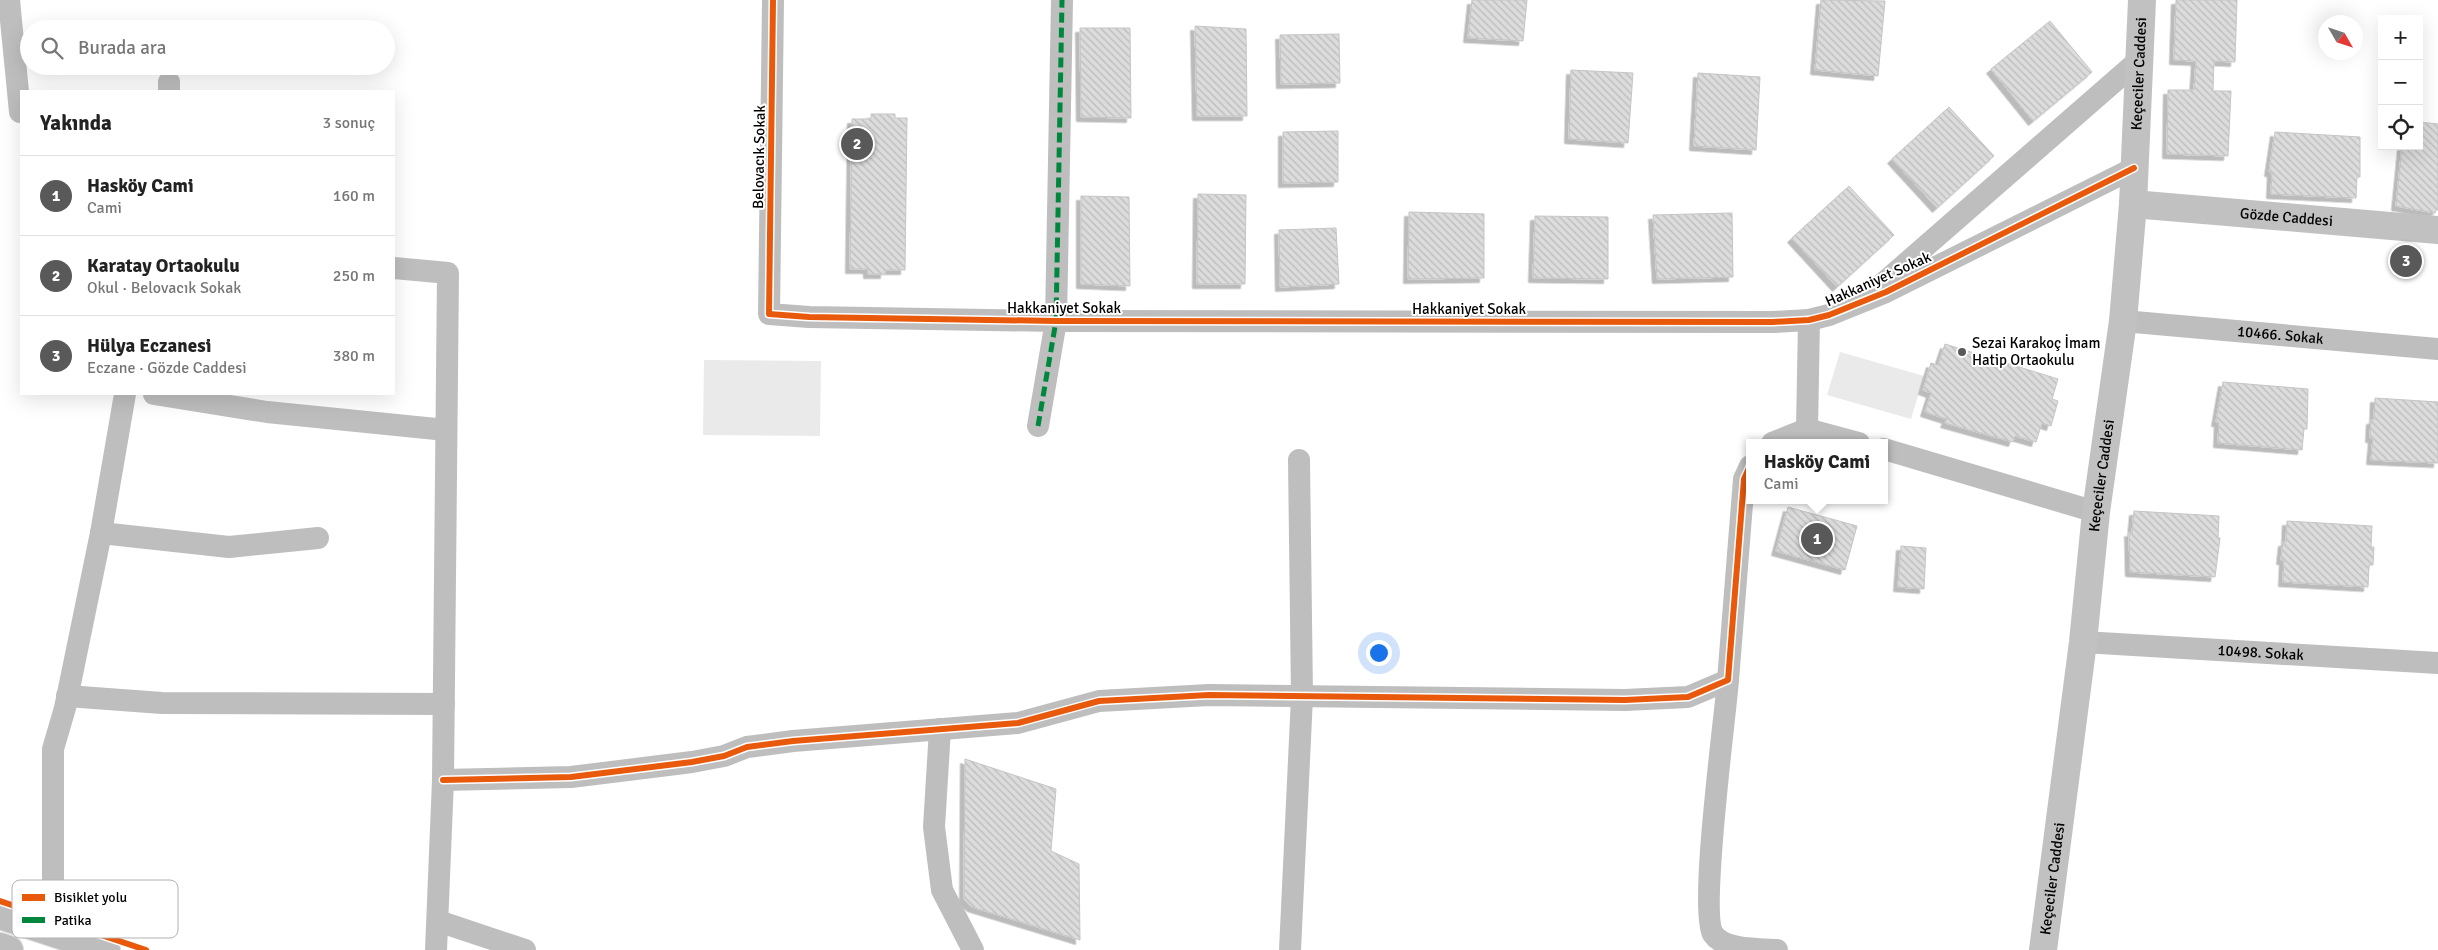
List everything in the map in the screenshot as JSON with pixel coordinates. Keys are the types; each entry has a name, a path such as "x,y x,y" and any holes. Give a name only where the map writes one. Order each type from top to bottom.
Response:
{"highway":[{"path":"0,915 12,919"},
{"path":"71,938 106,950"},
{"path":"0,947 9,950"}],"street":[{"path":"9,0 20,112"},
{"name":"Belovacık Sokak","path":"769,314 773,0"},
{"path":"1038,426 1056,321 1062,0"},
{"name":"Keçeciler Caddesi","path":"2043,950 2083,642 2096,512 2123,321 2133,204 2142,0"},
{"name":"Hakkaniyet Sokak","path":"1858,304 2139,60"},
{"name":"Hakkaniyet Sokak","path":"769,314 808,317 1056,321 1773,322 1808,320 1829,315 1886,292 2134,168"},
{"name":"Gözde Caddesi","path":"2133,204 2438,230"},
{"path":"395,268 448,273 443,780 436,950"},
{"path":"1807,429 1808,320"},
{"name":"10466. Sokak","path":"2123,321 2438,349"},
{"path":"53,880 53,749 67,696 101,533 125,395"},
{"path":"160,395 267,412 446,430"},
{"path":"1782,439 1807,429 1844,439"},
{"path":"1888,451 2096,512"},
{"path":"1290,950 1302,697 1299,460"},
{"path":"1746,475 1744,479 1708,908 1713,935 1728,946 1777,950"},
{"path":"101,533 229,547 318,538"},
{"name":"10498. Sokak","path":"2083,642 2438,663"},
{"path":"443,780 571,776 692,762 724,756 747,747 765,744 1018,722 1099,701 1209,695 1625,700 1688,697 1728,680"},
{"path":"67,696 162,703 444,704"},
{"path":"940,730 934,827 942,890 972,950"},
{"path":"438,921 525,950"}],"shaded area":[{"path":"1840,352 1924,376 1911,419 1827,395"},
{"path":"704,360 821,361 820,436 703,435"}],"building":[{"path":"1472,0 1527,0 1523,41 1468,38"},
{"path":"1821,0 1885,1 1878,76 1815,70"},
{"path":"2176,0 2237,0 2235,62 2214,61 2213,91 2231,91 2228,156 2167,154 2168,90 2194,90 2196,61 2174,60"},
{"path":"2050,21 2092,72 2033,121 1991,69"},
{"path":"1195,26 1246,29 1247,116 1197,116"},
{"path":"1080,28 1130,28 1131,118 1081,117"},
{"path":"1339,34 1340,83 1281,84 1280,35"},
{"path":"1571,70 1633,73 1628,143 1569,139"},
{"path":"1698,73 1760,77 1756,150 1694,146"},
{"path":"1949,107 1994,156 1937,208 1892,159"},
{"path":"871,114 895,114 895,118 907,118 905,270 885,270 885,274 868,274 868,269 850,269 852,119 871,119"},
{"path":"2423,122 2438,124 2438,210 2435,213 2396,206 2402,150 2423,150"},
{"path":"1338,131 1338,182 1283,183 1283,132"},
{"path":"2275,132 2360,137 2360,177 2357,177 2356,198 2271,194 2272,172 2269,172"},
{"path":"1849,186 1894,235 1837,287 1792,238"},
{"path":"1198,194 1246,195 1245,284 1197,284"},
{"path":"1081,196 1129,197 1130,286 1081,284"},
{"path":"1409,212 1484,214 1484,278 1408,279"},
{"path":"1732,213 1733,277 1657,279 1653,215"},
{"path":"1535,216 1608,217 1608,279 1533,278"},
{"path":"1336,228 1339,284 1280,287 1279,230"},
{"path":"1945,344 2058,379 2052,399 2058,401 2051,426 2042,423 2036,442 2015,436 2013,442 1945,423 1947,419 1925,412 1931,393 1923,390 1931,363 1938,365"},
{"path":"2223,382 2308,389 2307,429 2304,429 2302,450 2218,443 2219,422 2216,422"},
{"path":"2375,398 2438,402 2438,463 2371,460 2373,438 2370,438 2371,420 2374,420"},
{"path":"1788,507 1857,526 1845,570 1776,551"},
{"path":"2134,511 2219,516 2218,538 2220,538 2215,577 2130,572 2129,532 2132,533"},
{"path":"2287,521 2372,526 2371,547 2374,547 2373,565 2369,565 2368,587 2283,582 2284,560 2281,560 2283,542 2286,542"},
{"path":"1901,546 1926,548 1924,589 1898,587"},
{"path":"965,759 1056,789 1051,851 1079,864 1080,940 972,907 964,900"}],"marked path":[{"path":"1038,426 1056,321 1062,0"}],"cycle path":[{"path":"773,0 769,314 809,317 1056,321 1773,322 1809,320 1829,315 1886,292 2134,168"},
{"path":"443,780 571,777 692,762 724,756 747,747 793,741 1018,723 1099,701 1209,695 1625,700 1688,697 1728,680 1744,479 1746,475"},
{"path":"0,901 12,905"},
{"path":"110,938 146,950"}],"place":[{"name":"Karatay Ortaokulu","path":"857,144"},
{"name":"Hülya Eczanesi","path":"2406,261"},
{"name":"Sezai Karakoç İmam Hatip Ortaokulu","path":"1962,352"},
{"name":"Hasköy Cami","path":"1817,539"}]}
